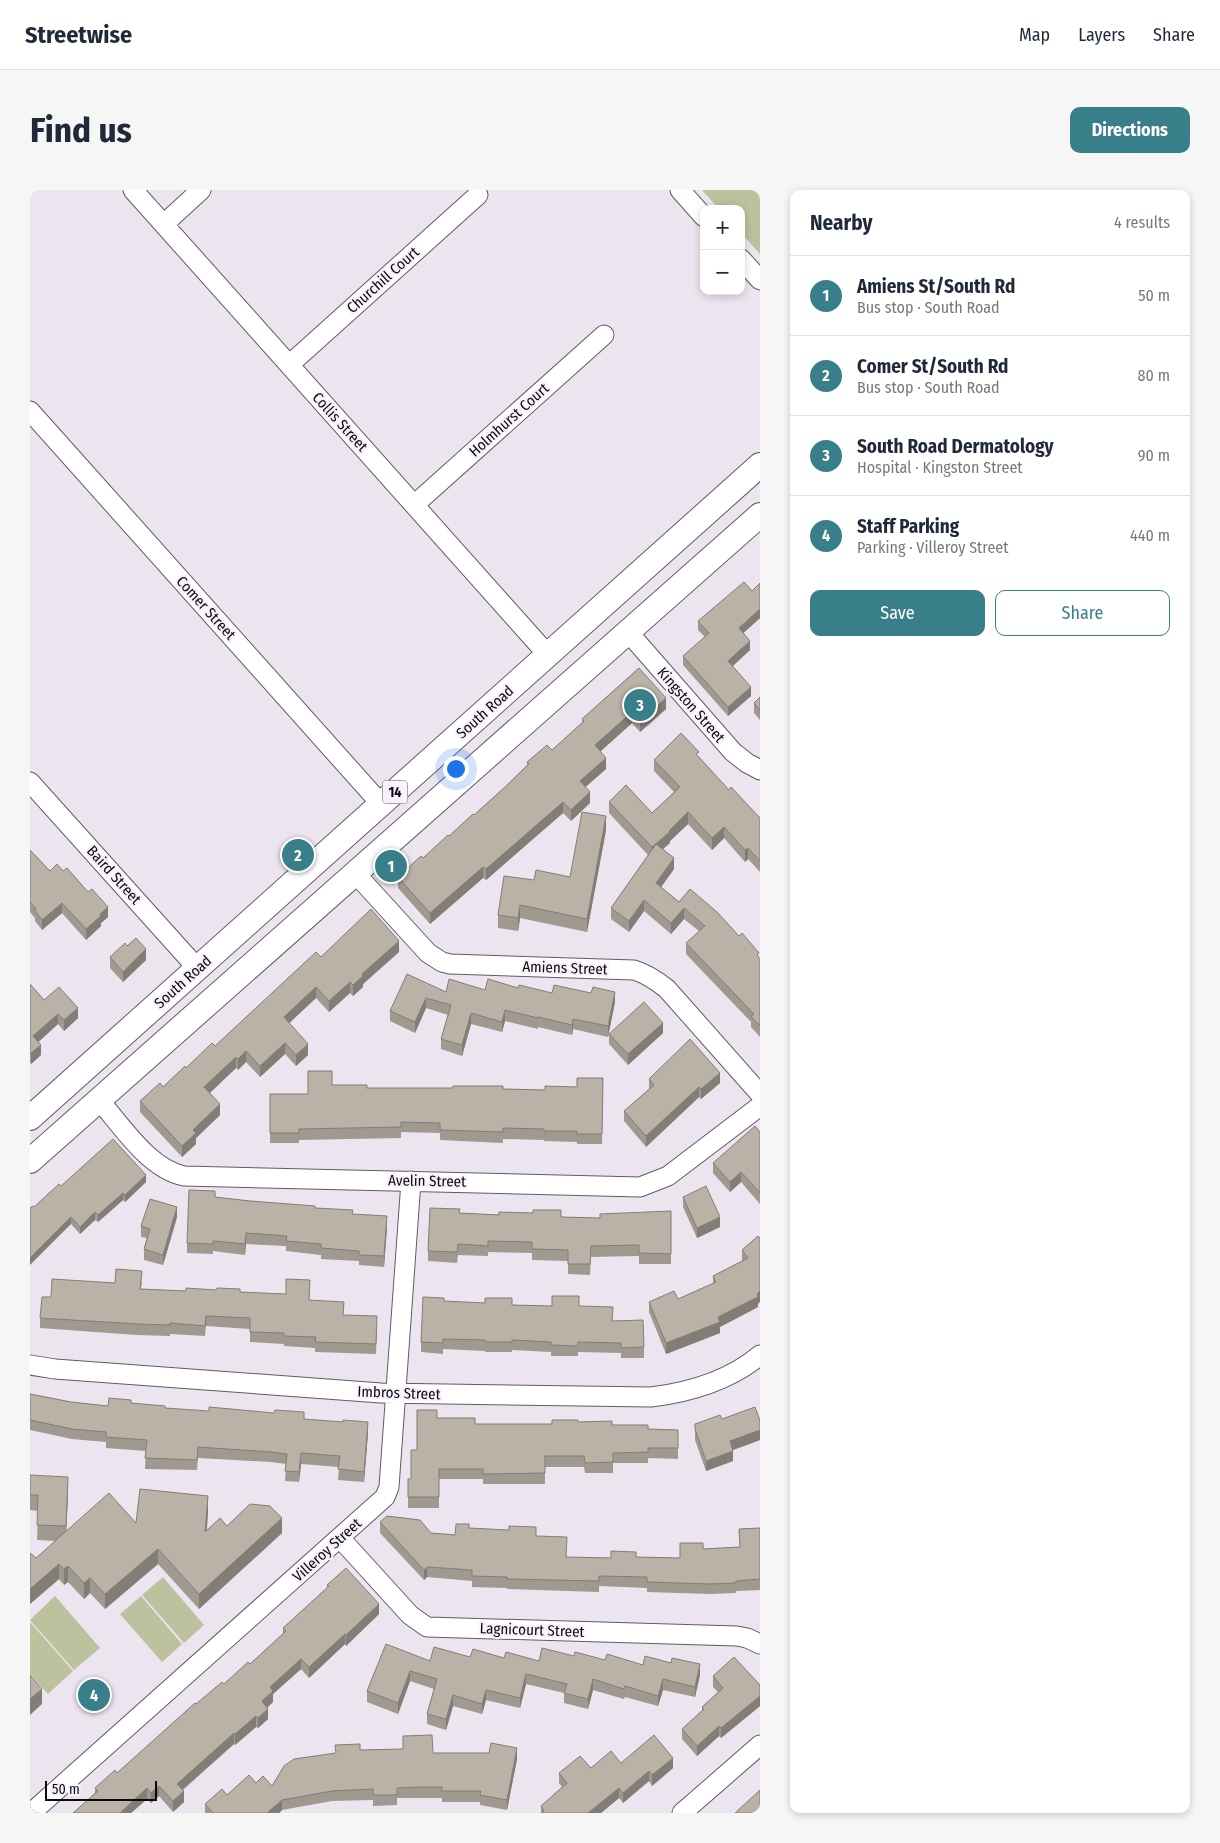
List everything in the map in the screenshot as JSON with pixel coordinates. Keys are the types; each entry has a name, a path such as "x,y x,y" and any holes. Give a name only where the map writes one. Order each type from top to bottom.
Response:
{"main road":[{"name":"South Road","path":"35,1109 198,969 760,465"},
{"name":"14","path":"30,1161 760,515"},
{"path":"604,605 628,632"}],"street":[{"name":"Collis Street","path":"133,190 548,655"},
{"path":"164,224 201,190"},
{"path":"680,190 700,212"},
{"name":"Churchill Court","path":"289,365 478,195"},
{"path":"745,263 760,280"},
{"name":"Holmhurst Court","path":"414,505 604,335"},
{"name":"Comer Street","path":"30,411 381,804"},
{"name":"Kingston Street","path":"628,632 733,752 747,764 760,770"},
{"name":"Baird Street","path":"30,782 198,969"},
{"name":"Amiens Street","path":"355,874 428,953 442,962 450,964 634,970 644,973 667,989 760,1094"},
{"name":"Avelin Street","path":"99,1100 155,1162 174,1174 201,1178 640,1187 668,1176 760,1106"},
{"name":"Villeroy Street","path":"31,1813 340,1538 380,1502 388,1492 410,1181"},
{"name":"Imbros Street","path":"30,1365 55,1369 395,1394 651,1397 675,1394 728,1377 743,1369 760,1355"},
{"name":"Lagnicourt Street","path":"340,1538 410,1615 426,1627 737,1636 760,1644"},
{"path":"682,1813 760,1745"}],"green space":[{"path":"702,190 760,190 760,254 745,237 745,205 715,205"},
{"path":"163,1577 204,1625 184,1643 142,1595"},
{"path":"55,1596 100,1648 74,1670 30,1620"},
{"path":"141,1596 182,1644 162,1662 120,1614"},
{"path":"30,1622 73,1671 48,1694 30,1674"}],"building":[{"path":"744,582 752,591 760,583 760,609 739,628 750,641 728,661 751,687 728,707 683,656 709,633 698,621"},
{"path":"639,668 666,698 640,721 632,712 595,745 606,758 580,781 590,792 571,810 563,802 486,869 483,867 430,913 398,877 421,856 423,858 474,815 529,764 527,762 547,745 552,750 584,721 582,719"},
{"path":"760,697 760,710 754,703"},
{"path":"681,733 699,752 696,754 729,790 731,787 760,818 760,861 748,848 745,850 724,827 712,838 688,812 670,832 652,847 609,802 626,785 652,813 680,787 654,760"},
{"path":"582,812 606,816 587,919 520,905 518,918 498,915 504,876 534,880 536,870 570,877"},
{"path":"656,844 674,858 656,883 679,902 690,889 717,912 739,936 742,933 759,953 757,955 760,959 760,1026 751,1016 754,1014 686,943 705,926 684,908 671,923 644,900 629,921 611,908"},
{"path":"30,850 50,871 57,864 63,871 67,868 88,892 92,889 108,907 100,914 101,916 86,929 62,903 42,920 30,902"},
{"path":"371,909 399,941 362,974 363,976 353,985 350,982 329,1001 316,987 284,1017 308,1044 296,1055 285,1043 260,1066 246,1051 238,1059 236,1057 204,1087 220,1104 193,1130 196,1133 182,1146 140,1101 160,1083 163,1087 212,1043 215,1046 316,952 321,957"},
{"path":"136,938 146,949 123,972 110,957 125,943 127,946"},
{"path":"407,974 446,992 449,979 485,990 488,979 518,988 519,985 552,993 554,985 591,993 593,987 615,992 608,1026 573,1019 572,1025 505,1010 502,1022 471,1013 462,1045 441,1039 451,1005 426,998 415,1022 390,1011"},
{"path":"30,984 44,1000 59,987 78,1008 64,1020 58,1014 33,1036 41,1045 31,1053 30,1052"},
{"path":"644,1002 663,1023 628,1054 609,1034"},
{"path":"690,1039 720,1073 701,1089 699,1087 646,1136 624,1111 654,1085 649,1079"},
{"path":"308,1071 332,1071 332,1085 367,1085 367,1088 503,1086 503,1089 545,1090 545,1086 577,1087 577,1078 603,1078 602,1134 577,1134 577,1131 544,1131 544,1129 503,1128 503,1132 440,1130 440,1123 401,1122 401,1127 299,1129 299,1133 270,1133 270,1094 308,1094"},
{"path":"755,1126 760,1132 760,1193 741,1172 730,1182 713,1163"},
{"path":"113,1139 146,1175 125,1195 123,1193 98,1215 95,1212 80,1227 71,1217 30,1258 30,1208 34,1207 59,1184 61,1186"},
{"path":"706,1186 720,1217 697,1228 683,1197"},
{"path":"189,1190 215,1191 215,1197 315,1206 315,1208 353,1210 352,1214 387,1216 384,1256 359,1255 359,1251 321,1248 321,1244 286,1241 287,1236 246,1233 245,1244 213,1241 213,1244 187,1243"},
{"path":"150,1199 177,1207 163,1255 144,1249 150,1229 141,1226"},
{"path":"430,1208 460,1209 459,1213 499,1215 499,1212 533,1213 533,1210 561,1210 561,1217 600,1218 600,1214 671,1211 671,1254 639,1253 639,1245 591,1246 590,1264 568,1264 568,1250 532,1249 532,1242 488,1241 488,1246 458,1244 457,1252 428,1251"},
{"path":"758,1236 760,1238 760,1291 757,1294 758,1297 718,1317 720,1322 666,1343 649,1302 674,1291 678,1299 716,1282 713,1276 748,1258 742,1250"},
{"path":"116,1269 142,1271 140,1289 186,1291 186,1288 216,1290 217,1288 240,1289 240,1292 286,1294 286,1279 310,1280 309,1300 344,1302 343,1315 377,1316 376,1344 315,1342 316,1337 284,1336 284,1333 250,1332 250,1318 206,1316 205,1326 40,1318 42,1297 51,1297 52,1279 115,1283"},
{"path":"552,1296 579,1296 579,1306 613,1307 612,1321 643,1320 644,1347 621,1348 621,1343 578,1342 578,1346 551,1345 551,1342 512,1340 512,1342 485,1342 485,1340 443,1339 443,1343 421,1342 423,1297 444,1298 444,1301 485,1303 485,1298 512,1298 512,1305 552,1306"},
{"path":"30,1394 71,1402 108,1406 109,1398 131,1400 131,1403 165,1406 165,1408 209,1411 209,1407 274,1413 275,1410 304,1412 304,1419 368,1422 364,1472 338,1469 340,1456 301,1453 299,1472 285,1471 287,1454 271,1452 198,1447 197,1460 145,1458 147,1440 106,1437 106,1432 72,1429 30,1420"},
{"path":"755,1407 760,1421 760,1430 730,1441 733,1451 706,1461 695,1424 720,1415 722,1419"},
{"path":"417,1410 437,1410 437,1418 475,1418 475,1424 552,1424 552,1420 578,1420 578,1422 612,1421 612,1425 648,1425 648,1429 678,1430 678,1448 648,1448 648,1452 613,1453 613,1462 585,1463 584,1456 545,1456 545,1473 483,1474 483,1469 439,1469 439,1497 408,1497 408,1479 411,1479 411,1450 417,1450"},
{"path":"30,1475 68,1477 66,1526 37,1525 38,1495 30,1495"},
{"path":"140,1489 208,1496 205,1532 220,1518 227,1526 250,1504 270,1506 282,1518 199,1594 158,1549 105,1594 90,1578 84,1583 68,1566 64,1569 59,1564 30,1589 30,1553 36,1558 109,1493 136,1523"},
{"path":"387,1516 420,1520 431,1533 455,1535 456,1524 469,1524 469,1528 509,1530 509,1526 536,1527 536,1536 567,1537 566,1557 611,1558 611,1551 636,1552 636,1557 680,1558 680,1543 703,1543 703,1549 740,1547 739,1529 760,1528 760,1579 736,1581 736,1583 710,1584 647,1582 647,1577 599,1576 599,1581 507,1579 507,1577 472,1576 472,1570 427,1567 424,1570 380,1522"},
{"path":"346,1568 379,1604 309,1667 301,1659 270,1687 273,1691 262,1701 268,1709 258,1718 256,1716 234,1733 177,1784 184,1791 173,1801 159,1786 151,1793 147,1788 120,1813 73,1813 98,1791 95,1788 115,1770 117,1773 195,1703 222,1682 224,1684 248,1662 250,1664 286,1631 283,1628"},
{"path":"386,1644 430,1661 434,1647 470,1657 473,1649 504,1658 506,1652 539,1661 542,1648 574,1656 575,1652 605,1660 607,1654 643,1665 645,1656 671,1663 672,1658 700,1664 695,1687 663,1679 658,1696 625,1686 624,1689 593,1679 588,1699 564,1693 567,1684 526,1674 520,1698 486,1690 482,1704 453,1695 446,1719 427,1714 437,1679 410,1671 398,1703 367,1691"},
{"path":"734,1657 760,1685 760,1696 721,1728 719,1726 697,1746 682,1729 723,1688 713,1676"},
{"path":"30,1675 42,1689 30,1699"},
{"path":"432,1735 433,1753 489,1753 491,1743 517,1748 507,1800 480,1795 481,1791 442,1791 442,1787 419,1787 397,1788 397,1795 373,1795 373,1789 332,1791 282,1800 267,1813 213,1813 205,1804 222,1789 227,1795 249,1775 256,1783 263,1776 272,1786 284,1766 294,1759 336,1753 335,1745 360,1744 360,1750 403,1749 403,1736"},
{"path":"654,1735 673,1758 652,1775 649,1771 623,1793 619,1788 588,1813 541,1813 544,1811 541,1806 567,1783 559,1773 580,1756 591,1768 611,1751 621,1763"},
{"path":"760,1790 760,1813 735,1813"}],"place":[{"name":"South Road Dermatology","path":"640,705"},
{"name":"Comer St/South Rd","path":"298,855"},
{"name":"Amiens St/South Rd","path":"391,866"},
{"name":"Staff Parking","path":"94,1695"}]}
